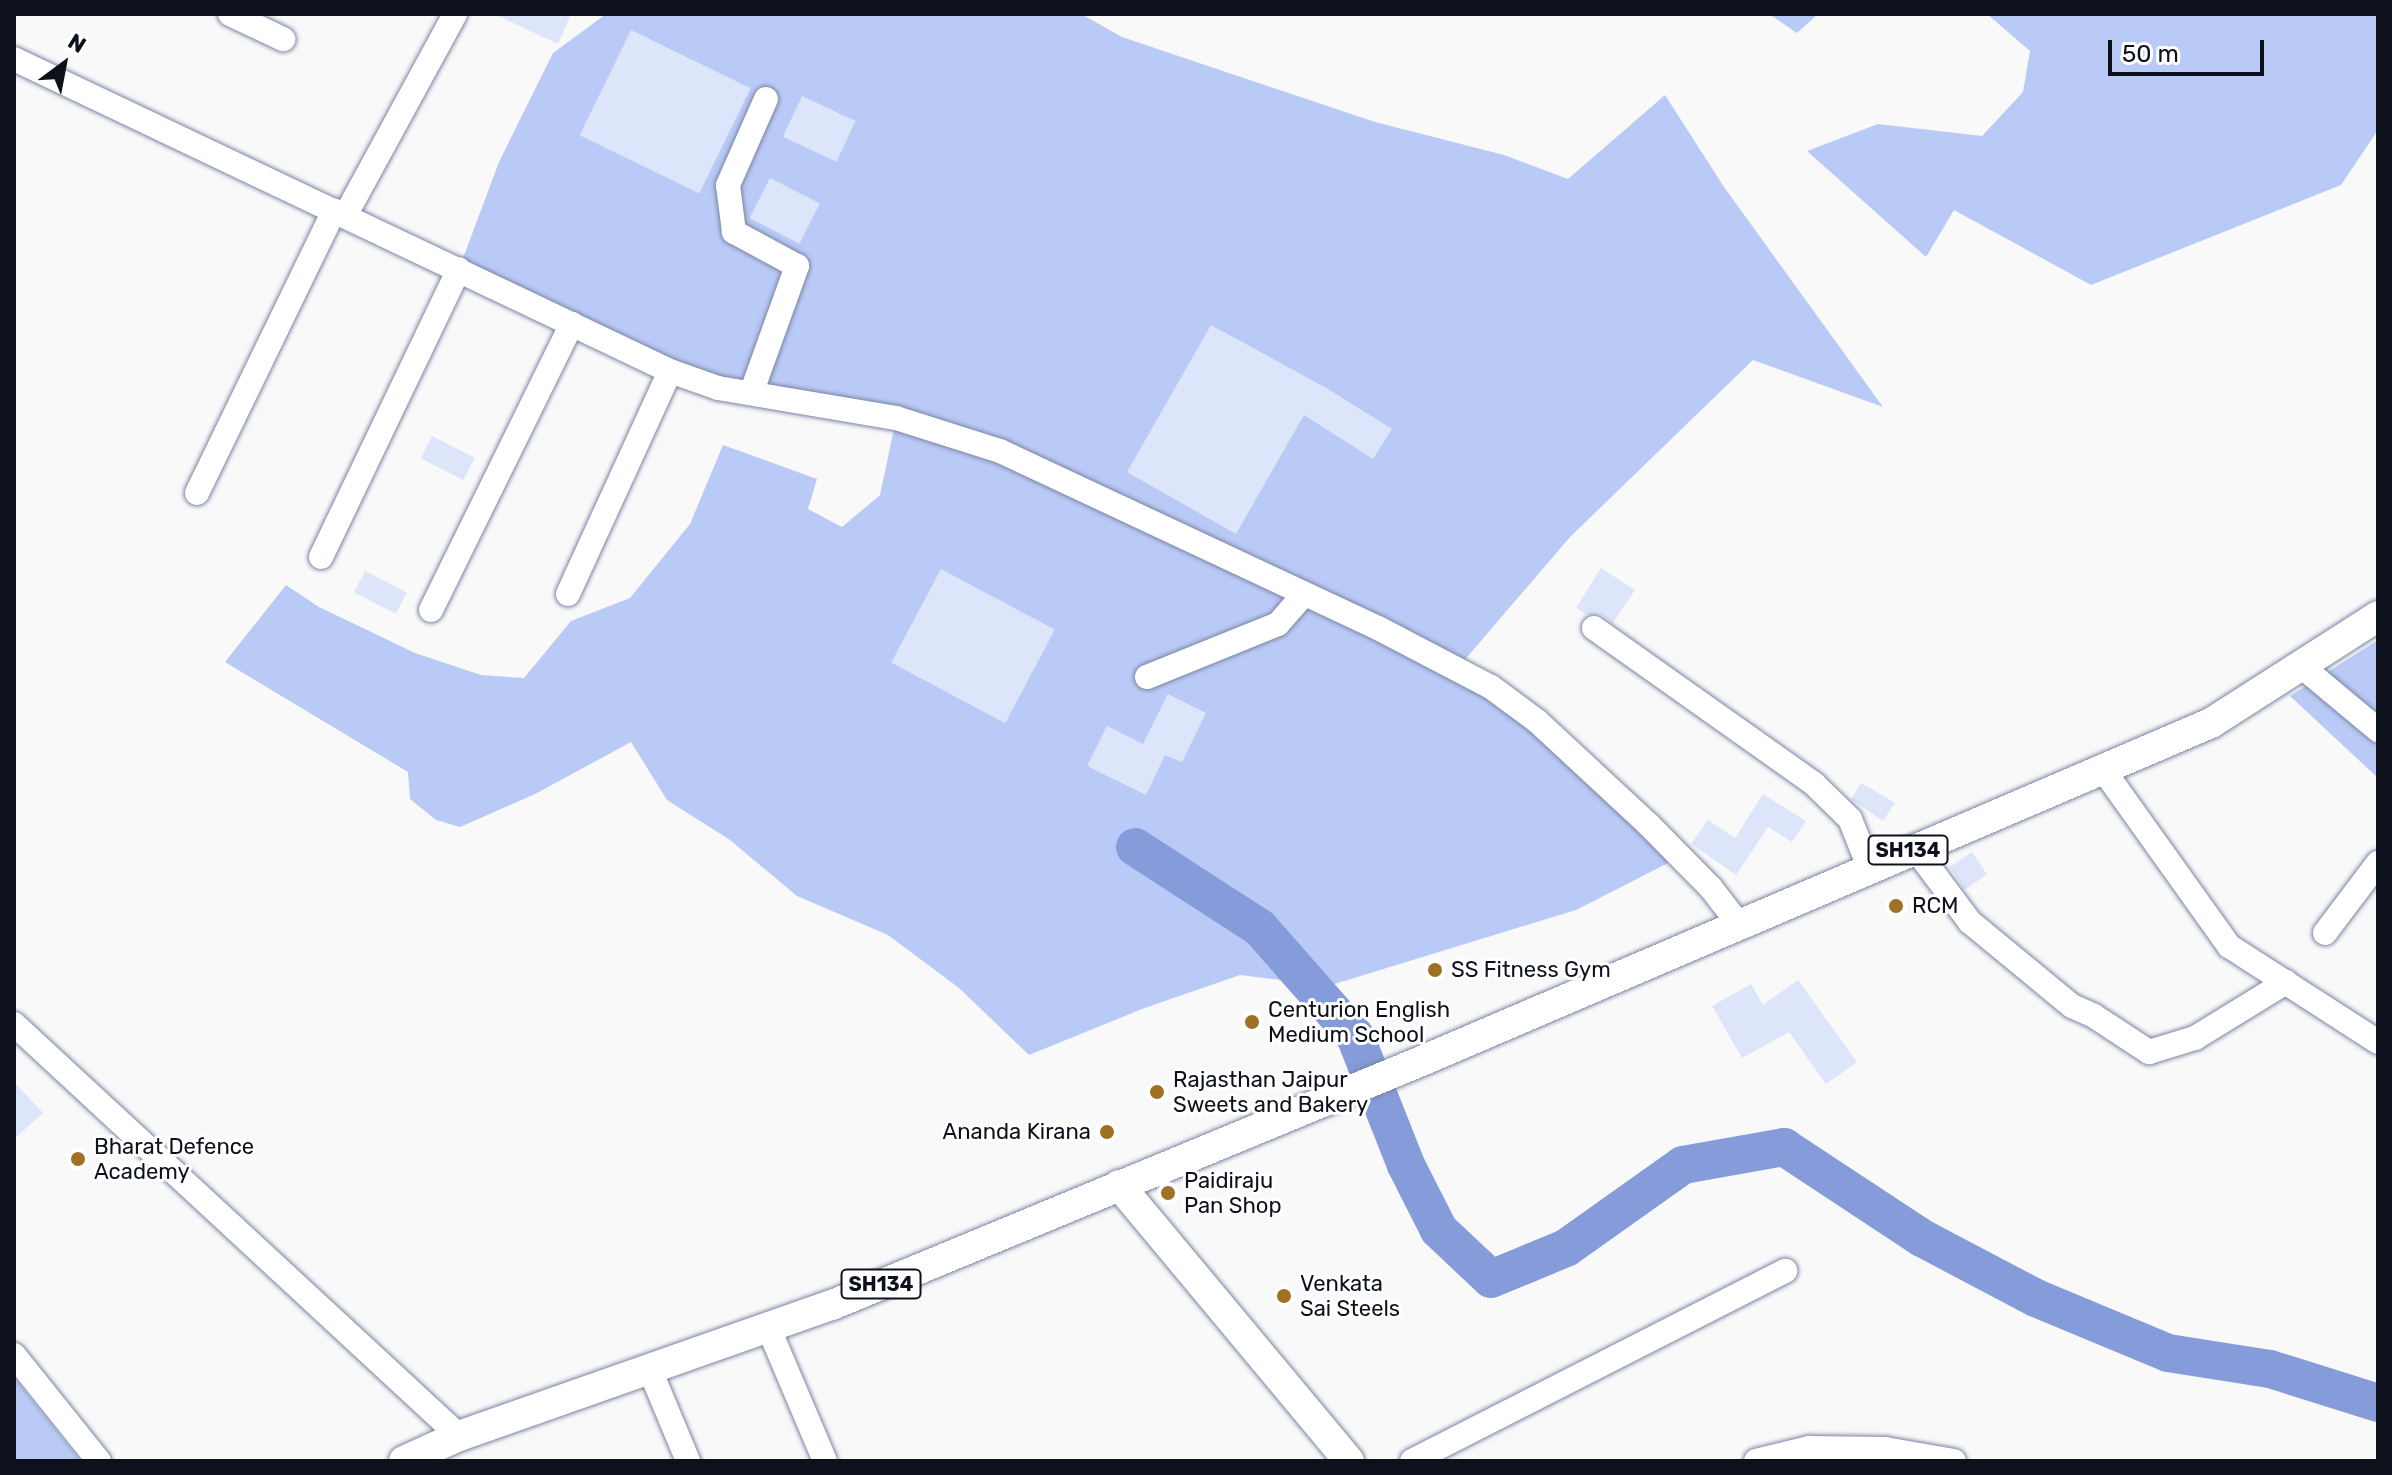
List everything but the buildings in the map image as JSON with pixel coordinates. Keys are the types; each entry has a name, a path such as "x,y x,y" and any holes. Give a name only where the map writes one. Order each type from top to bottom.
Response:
{"main road":[{"name":"SH134","path":"404,1461 459,1436 769,1329 1424,1060 1914,847 2211,723 2378,616"},
{"path":"1119,1185 1349,1461"}],"street":[{"path":"230,14 283,39"},
{"path":"197,493 340,214 455,14"},
{"path":"14,59 670,371 718,388 752,391 896,418 1000,451 1304,594 1491,687 1537,721 1648,824 1711,888 1738,923"},
{"path":"752,391 797,266 734,232 728,185 766,99"},
{"path":"321,557 459,269"},
{"path":"431,610 572,324"},
{"path":"568,594 670,371"},
{"path":"1147,677 1278,624 1304,594"},
{"path":"1594,628 1814,784 1850,819 1869,867"},
{"path":"2300,665 2378,730"},
{"path":"2102,768 2229,946 2378,1042"},
{"path":"1914,847 1970,922 2072,1006 2094,1016 2149,1052 2195,1038 2286,982"},
{"path":"2325,933 2378,863"},
{"path":"14,1024 459,1436"},
{"path":"1412,1461 1785,1271"},
{"path":"769,1329 825,1461"},
{"path":"14,1355 99,1461"},
{"path":"650,1370 688,1461"},
{"path":"1756,1461 1809,1448 1885,1449 1954,1461"}],"shaded area":[{"path":"606,14 1081,14 1122,37 1375,122 1504,155 1568,179 1665,95 1724,187 1883,407 1753,360 1570,537 1462,663 1672,861 1576,910 1328,986 1240,975 1142,1009 1029,1055 959,988 888,935 797,896 730,840 667,800 631,742 535,794 460,827 436,820 410,799 408,772 225,662 286,585 319,607 415,653 481,675 524,678 571,621 630,598 690,524 723,445 817,479 808,509 842,527 880,495 896,419 718,388 459,269 499,162 553,53"},
{"path":"1769,14 1818,14 1797,33"},
{"path":"1987,14 2378,14 2378,130 2341,185 2091,285 1954,210 1926,257 1807,151 1878,124 1982,136 2023,92 2030,51"},
{"path":"2378,640 2378,778 2290,696"},
{"path":"14,1377 81,1461 14,1461"}],"waterway":[{"path":"1135,847 1260,928 1355,1036 1406,1165 1439,1230 1491,1279 1566,1248 1683,1165 1784,1147 1922,1238 2036,1298 2168,1353 2270,1369 2378,1403"}],"place":[{"name":"RCM","path":"1896,906"},
{"name":"SS Fitness Gym","path":"1435,970"},
{"name":"Centurion English Medium School","path":"1252,1022"},
{"name":"Rajasthan Jaipur Sweets and Bakery","path":"1157,1092"},
{"name":"Ananda Kirana","path":"1107,1132"},
{"name":"Bharat Defence Academy","path":"78,1159"},
{"name":"Paidiraju Pan Shop","path":"1168,1193"},
{"name":"Venkata Sai Steels","path":"1284,1296"}]}
